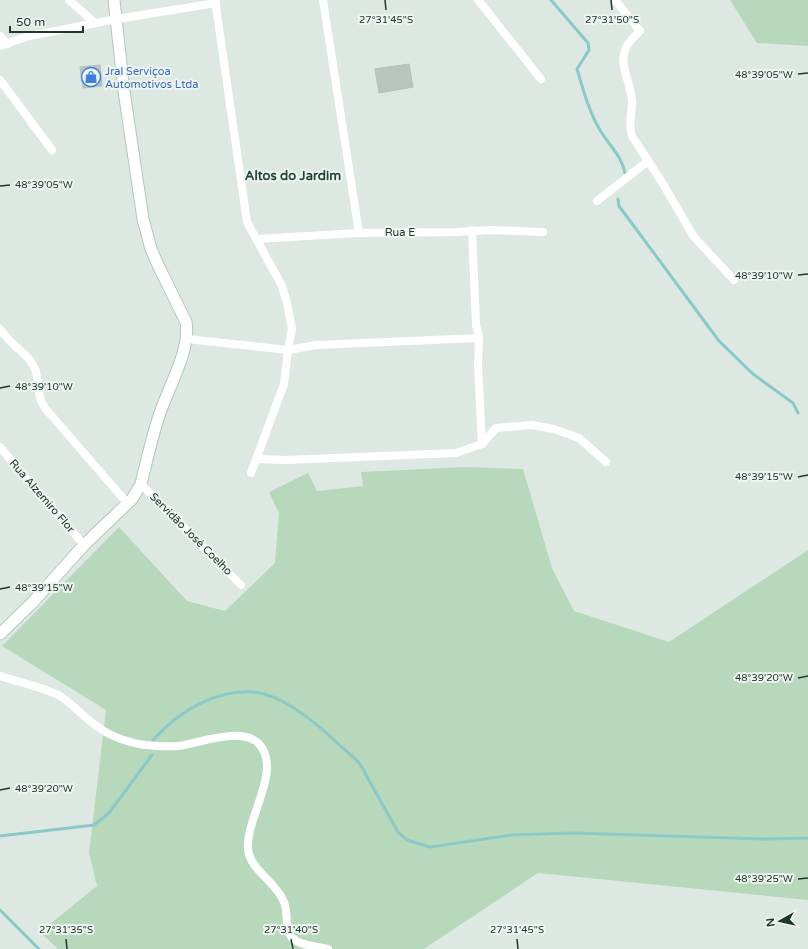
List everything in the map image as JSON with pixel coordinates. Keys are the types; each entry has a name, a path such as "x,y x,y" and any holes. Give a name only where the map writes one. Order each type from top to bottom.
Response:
{"street":[{"path":"70,0 95,23"},
{"path":"0,634 32,603 84,545 128,504 135,494 141,484 156,424 187,339 186,322 151,249 143,219 124,91 114,0"},
{"path":"323,0 359,232"},
{"path":"478,0 541,80"},
{"path":"615,0 640,31 625,49 624,67 632,101 629,129 694,237 734,280"},
{"path":"0,36 4,45 28,36 216,2 247,222 282,286 292,329 284,384 251,473"},
{"path":"0,80 52,150"},
{"path":"597,201 648,161"},
{"path":"472,230 476,325 479,338 478,365 482,444"},
{"name":"Rua E","path":"256,239 359,232 457,232 472,230 544,232"},
{"path":"0,329 10,341 21,350 33,366 42,405 128,504"},
{"path":"187,339 288,350 316,345 479,338"},
{"path":"256,459 287,460 456,453 482,444 496,428 532,425 554,429 579,438 606,462"},
{"name":"Rua Alzemiro Flor","path":"0,447 84,545"},
{"name":"Servidão José Coelho","path":"141,484 241,585"},
{"path":"0,676 59,696 102,730 127,741 144,745 176,746 220,738 241,736 251,738 259,744 265,753 267,776 248,838 249,854 258,869 277,889 283,899 286,907 288,933 290,937 301,943 328,949"}],"green space":[{"path":"730,0 808,0 808,46 757,43"},
{"path":"464,467 523,469 552,568 574,611 669,642 808,550 808,900 538,873 424,949 58,949 40,932 97,886 89,853 106,710 2,646 119,527 187,601 225,611 275,563 279,513 269,492 308,473 317,491 363,486 361,472"}],"building":[{"path":"409,64 413,87 379,93 375,69"},
{"name":"Jral Serviçoa Automotivos Ltda","path":"100,65 102,86 83,88 80,67"}],"waterway":[{"path":"551,0 588,43 589,50 577,69 596,123 621,161 625,173"},
{"path":"618,199 619,206 719,341 753,374 793,403 798,413"},
{"path":"153,740 174,720 198,704 211,698 239,692 254,692 276,698 308,718 359,763 398,832 407,840 430,847 511,835 574,833 766,839 808,838"},
{"path":"0,836 94,825 109,813 152,755"},
{"path":"0,910 39,949"}],"place":[{"name":"Jral Serviçoa Automotivos Ltda","path":"91,77"}],"district":[{"name":"Altos do Jardim","path":"293,176"}]}
